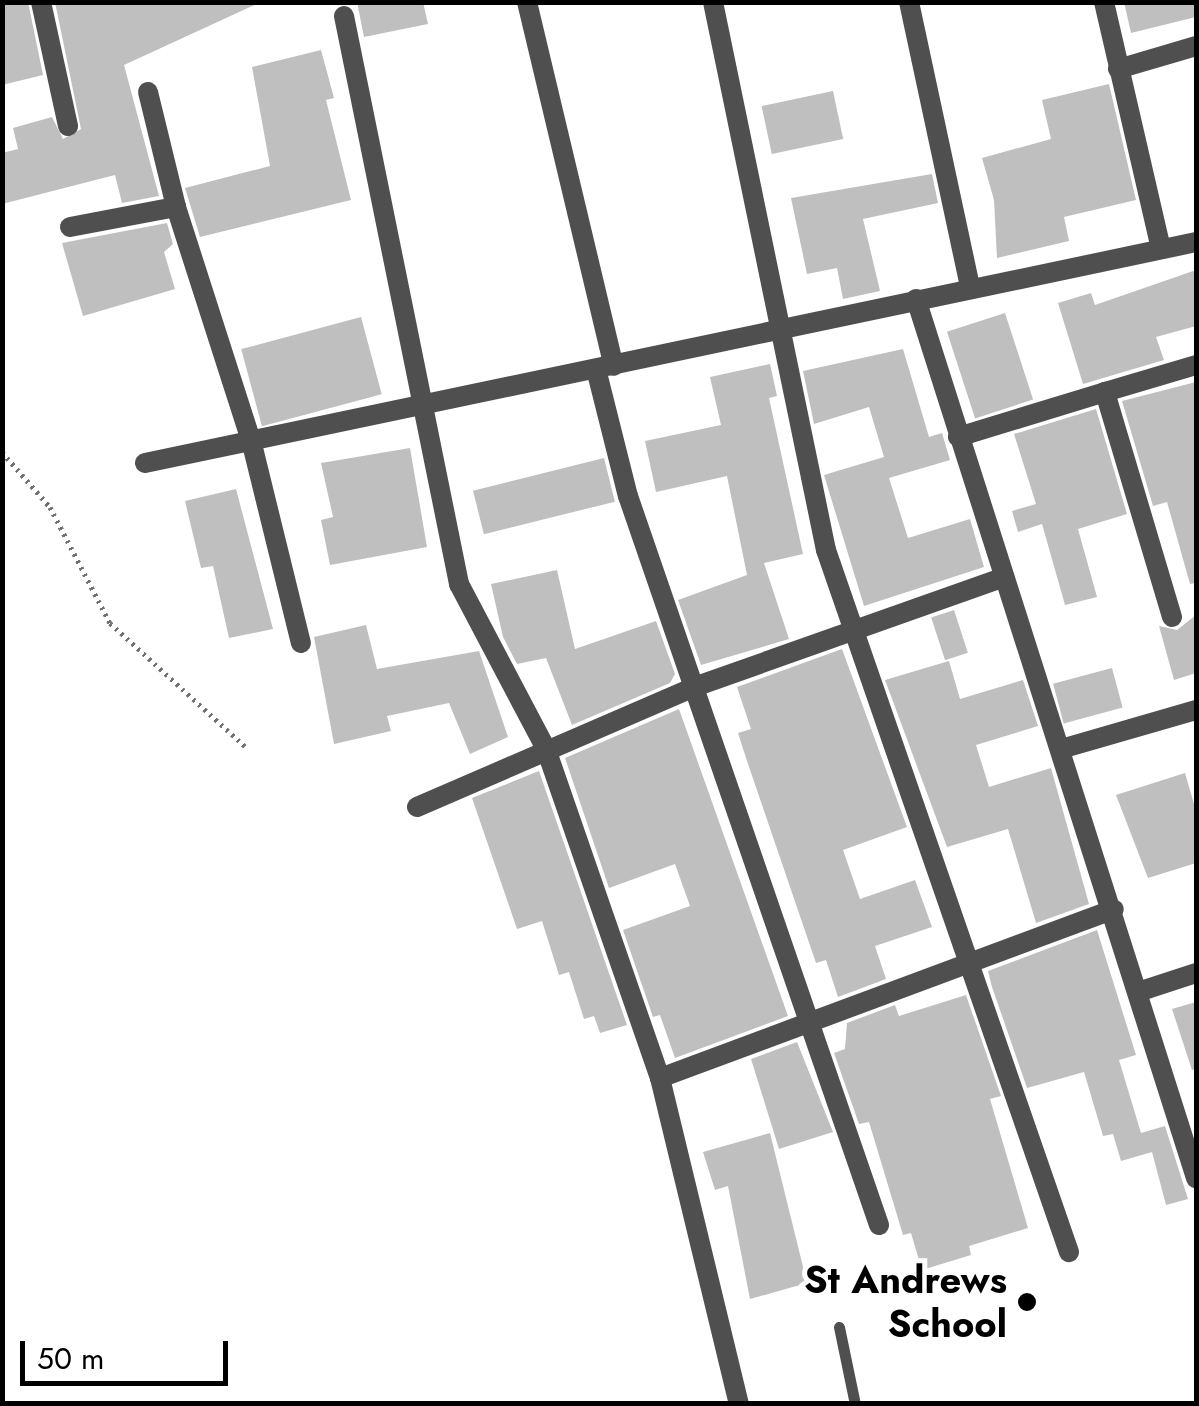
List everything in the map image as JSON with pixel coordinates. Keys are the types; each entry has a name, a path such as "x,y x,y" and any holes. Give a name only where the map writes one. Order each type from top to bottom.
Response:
{"street":[{"path":"41,2 68,126"},
{"path":"527,2 605,368 628,496 697,686 879,1225"},
{"path":"713,2 826,550 965,964 1068,1252"},
{"path":"909,2 970,287"},
{"path":"1104,2 1161,250"},
{"path":"344,16 459,584 546,749 660,1078 739,1404"},
{"path":"1118,68 1196,46"},
{"path":"148,92 176,207 252,440 301,642"},
{"path":"70,227 176,207"},
{"path":"145,463 1196,242"},
{"path":"916,298 958,437 1141,990 1196,1178"},
{"path":"958,437 1196,365"},
{"path":"1105,392 1172,617"},
{"path":"416,807 697,686 1004,577"},
{"path":"1062,749 1196,710"},
{"path":"660,1078 1114,909"},
{"path":"1141,990 1196,973"}],"lane":[{"path":"839,1327 855,1404"}],"path":[{"path":"2,452 50,507 110,623 247,748"}],"building":[{"path":"2,2 28,2 43,75 2,85"},
{"path":"55,2 261,2 124,65 159,196 122,203 115,175 2,204 2,153 18,149 13,128 52,117 63,139 81,129"},
{"path":"357,2 423,2 428,24 364,37"},
{"path":"1124,2 1196,2 1196,17 1131,33"},
{"path":"321,50 334,98 326,100 351,200 200,237 185,188 270,166 252,67"},
{"path":"1109,84 1136,200 1064,217 1069,241 997,258 994,200 982,158 1051,139 1042,100"},
{"path":"833,91 843,139 772,154 762,106"},
{"path":"932,174 938,203 863,219 880,291 843,299 837,268 807,274 791,198"},
{"path":"167,223 173,244 164,252 175,289 83,316 62,243"},
{"path":"1196,270 1196,326 1156,337 1164,360 1083,384 1058,303 1091,293 1095,305"},
{"path":"1005,313 1033,400 975,418 947,332"},
{"path":"361,317 382,394 262,426 241,349"},
{"path":"903,349 929,437 942,433 950,460 889,478 908,538 970,519 984,567 864,606 824,475 884,457 869,407 814,424 803,371"},
{"path":"770,364 777,396 769,398 803,554 764,563 789,639 701,665 678,600 747,575 727,476 656,492 645,441 721,425 710,377"},
{"path":"1196,382 1196,583 1190,584 1167,502 1153,506 1122,401"},
{"path":"1096,409 1127,514 1078,529 1097,597 1065,605 1042,524 1018,532 1012,511 1036,504 1014,434"},
{"path":"410,448 427,547 330,565 321,520 333,517 321,463"},
{"path":"604,458 615,502 484,534 473,491"},
{"path":"236,489 273,629 229,638 213,566 201,568 185,501"},
{"path":"557,570 575,649 656,621 675,674 670,683 572,725 546,658 517,664 503,637 491,584"},
{"path":"954,610 968,653 945,660 931,617"},
{"path":"1196,615 1196,673 1174,680 1159,626 1177,630"},
{"path":"366,625 377,669 479,651 508,737 470,754 449,703 387,716 391,731 334,744 314,637"},
{"path":"842,649 907,827 843,850 860,899 915,880 932,927 875,946 886,979 838,997 826,960 816,963 747,761 738,733 751,729 737,687"},
{"path":"949,661 960,699 1023,680 1038,726 976,745 989,787 1051,768 1089,904 1036,923 1008,829 947,847 885,680"},
{"path":"1112,668 1123,708 1064,723 1053,684"},
{"path":"679,709 788,1016 675,1058 660,1015 653,1017 623,930 690,906 675,864 609,888 565,758"},
{"path":"539,771 627,1025 600,1033 594,1016 584,1019 569,972 559,975 542,921 517,929 472,798"},
{"path":"1185,773 1196,811 1196,863 1148,878 1116,795"},
{"path":"1097,930 1136,1055 1119,1060 1141,1133 1165,1126 1188,1199 1166,1205 1152,1152 1121,1161 1113,1134 1103,1136 1084,1072 1027,1088 992,987 988,971"},
{"path":"966,995 1001,1096 990,1099 1028,1228 969,1246 971,1255 922,1270 911,1233 903,1235 869,1122 859,1124 834,1053 845,1049 847,1023 895,1005 899,1016"},
{"path":"1196,1002 1196,1069 1192,1070 1172,1009"},
{"path":"797,1042 833,1132 779,1149 751,1059"},
{"path":"770,1133 807,1283 750,1299 728,1186 715,1190 703,1152"}],"place":[{"name":"St Andrews School","path":"1027,1302"}]}
